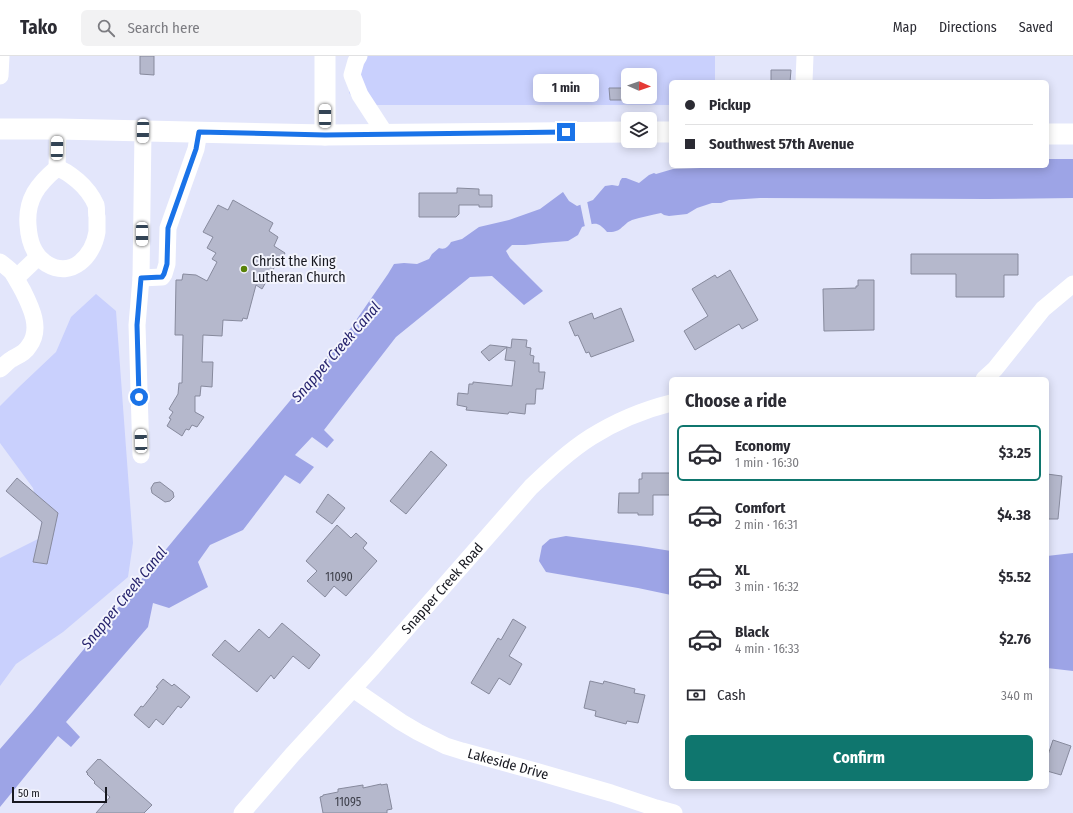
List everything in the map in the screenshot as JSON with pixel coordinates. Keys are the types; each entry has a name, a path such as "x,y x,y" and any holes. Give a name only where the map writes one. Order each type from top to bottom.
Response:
{"main road":[{"path":"325,56 325,135"},
{"path":"0,129 325,135 621,132"},
{"path":"657,132 669,132"},
{"path":"1049,134 1073,134"}],"street":[{"path":"0,76 1,56"},
{"path":"359,56 352,75 360,95 386,134"},
{"path":"804,80 805,56"},
{"path":"57,168 61,169 85,187 96,206 97,226 92,245 87,255 76,266 66,269 60,269 47,264 38,257 29,238 27,212 30,202 42,182 57,168 58,129"},
{"path":"141,455 137,325 141,278 143,131"},
{"path":"141,278 162,277 164,274 167,264 168,228 196,149 199,132"},
{"path":"16,278 38,257"},
{"path":"0,262 10,270 16,278 34,316 35,331 34,338 29,348 23,353 4,362"},
{"path":"986,377 995,369 1043,309 1073,284"},
{"name":"Snapper Creek Road","path":"242,813 531,487 571,451 591,437 611,426 647,410 669,404"},
{"name":"Lakeside Drive","path":"353,689 401,722 446,746 611,793 674,813"}],"shaded area":[{"path":"349,56 715,56 715,80 669,80 669,105 361,105 349,93"},
{"path":"96,294 116,311 133,543 128,577 63,632 16,664 0,686 0,558 44,536 33,488 0,443 0,406 56,352 71,317"}],"water":[{"name":"Snapper Creek Canal","path":"1049,159 1073,159 1073,198 760,198 729,200 721,203 712,203 697,208 687,214 669,216 661,213 639,218 628,222 619,230 612,232 607,232 601,226 593,224 582,227 578,235 568,241 512,245 506,251 510,258 543,291 524,305 492,276 470,277 396,337 324,430 334,440 327,448 312,437 295,455 314,467 300,484 285,475 243,530 210,545 198,562 208,587 169,608 153,603 148,627 66,722 80,737 71,747 58,736 0,807 0,749 350,329 394,264 417,264 429,259 439,248 446,248 451,242 462,239 479,227 509,220 540,209 563,192 569,201 577,206 593,200 605,186 618,186 622,178 639,183 649,175 673,169 1049,168"},
{"path":"566,536 669,551 669,595 546,572 539,561 542,546 550,539"},
{"path":"1073,553 1073,671 1049,668 1049,556"}],"pier":[{"path":"587,201 592,226 585,227 580,203"}],"building":[{"path":"140,56 154,56 154,75 140,74"},
{"path":"771,70 791,70 790,80 771,80"},
{"path":"609,88 621,88 621,100 610,100"},
{"path":"457,188 479,189 479,195 492,195 492,207 479,207 479,205 459,205 459,214 456,217 419,217 419,193 457,193"},
{"name":"Christ the King Lutheran Church","path":"233,200 273,223 269,231 278,237 274,246 285,253 280,263 278,261 262,289 256,285 247,319 243,318 242,321 223,320 222,336 203,335 202,362 213,362 212,387 201,386 200,396 195,396 195,412 204,417 197,427 192,425 189,430 186,429 182,436 167,426 171,419 169,418 173,412 169,409 178,394 179,383 182,383 183,335 175,335 176,280 182,280 183,274 196,275 207,281 217,262 212,259 216,253 207,248 213,237 203,232 218,205 228,210"},
{"path":"911,254 1018,254 1018,275 1004,275 1004,297 956,297 956,274 911,274"},
{"path":"730,270 758,320 742,329 739,324 695,350 684,331 708,316 692,289 715,275 717,278"},
{"path":"858,280 874,280 874,330 824,331 823,289 856,288 856,286 858,286"},
{"path":"621,308 634,341 591,357 589,352 586,353 578,335 575,336 569,322 592,313 594,319"},
{"path":"512,339 527,340 526,347 531,348 530,355 534,356 533,363 539,363 539,372 545,372 543,389 536,389 535,404 526,404 525,414 466,410 467,407 457,405 458,393 468,394 469,384 473,384 473,382 512,386 515,361 505,360 507,347 511,348"},
{"path":"490,345 507,347 489,361 481,352"},
{"path":"431,451 447,465 406,514 390,501"},
{"path":"642,473 669,473 669,495 653,495 653,515 618,513 619,493 639,493 639,479 642,479"},
{"path":"1049,474 1062,476 1058,519 1049,519"},
{"path":"17,478 58,513 47,564 33,562 42,522 6,491"},
{"path":"160,482 173,492 174,497 170,501 165,502 152,493 151,488 154,483"},
{"path":"328,494 345,508 332,524 316,512"},
{"path":"337,525 351,538 356,533 367,543 363,548 377,561 346,596 334,586 325,597 307,581 317,571 306,561"},
{"path":"513,619 526,627 509,656 522,664 510,685 499,678 489,694 471,683 498,638 501,640"},
{"path":"282,623 320,655 309,669 293,656 274,679 271,675 257,692 212,655 225,640 239,652 259,629 269,638"},
{"path":"163,679 172,686 174,684 190,697 181,708 178,706 163,725 156,719 149,728 134,715 141,706 143,707"},
{"path":"590,681 603,684 604,681 635,689 634,693 645,695 638,723 627,721 626,724 595,716 596,711 584,708"},
{"path":"1053,740 1071,746 1061,775 1049,772 1049,752"},
{"path":"98,759 100,759 152,805 144,813 96,813 110,797 94,783 95,782 86,772"},
{"path":"387,784 392,809 387,810 387,813 323,813 320,797 323,795 338,792 338,789 363,785 363,788"}],"place":[{"name":"Christ the King Lutheran Church","path":"244,269"}],"route":[{"path":"139,397 137,325 141,278 162,277 164,274 167,264 168,228 196,149 199,132 325,135 566,132"}]}
